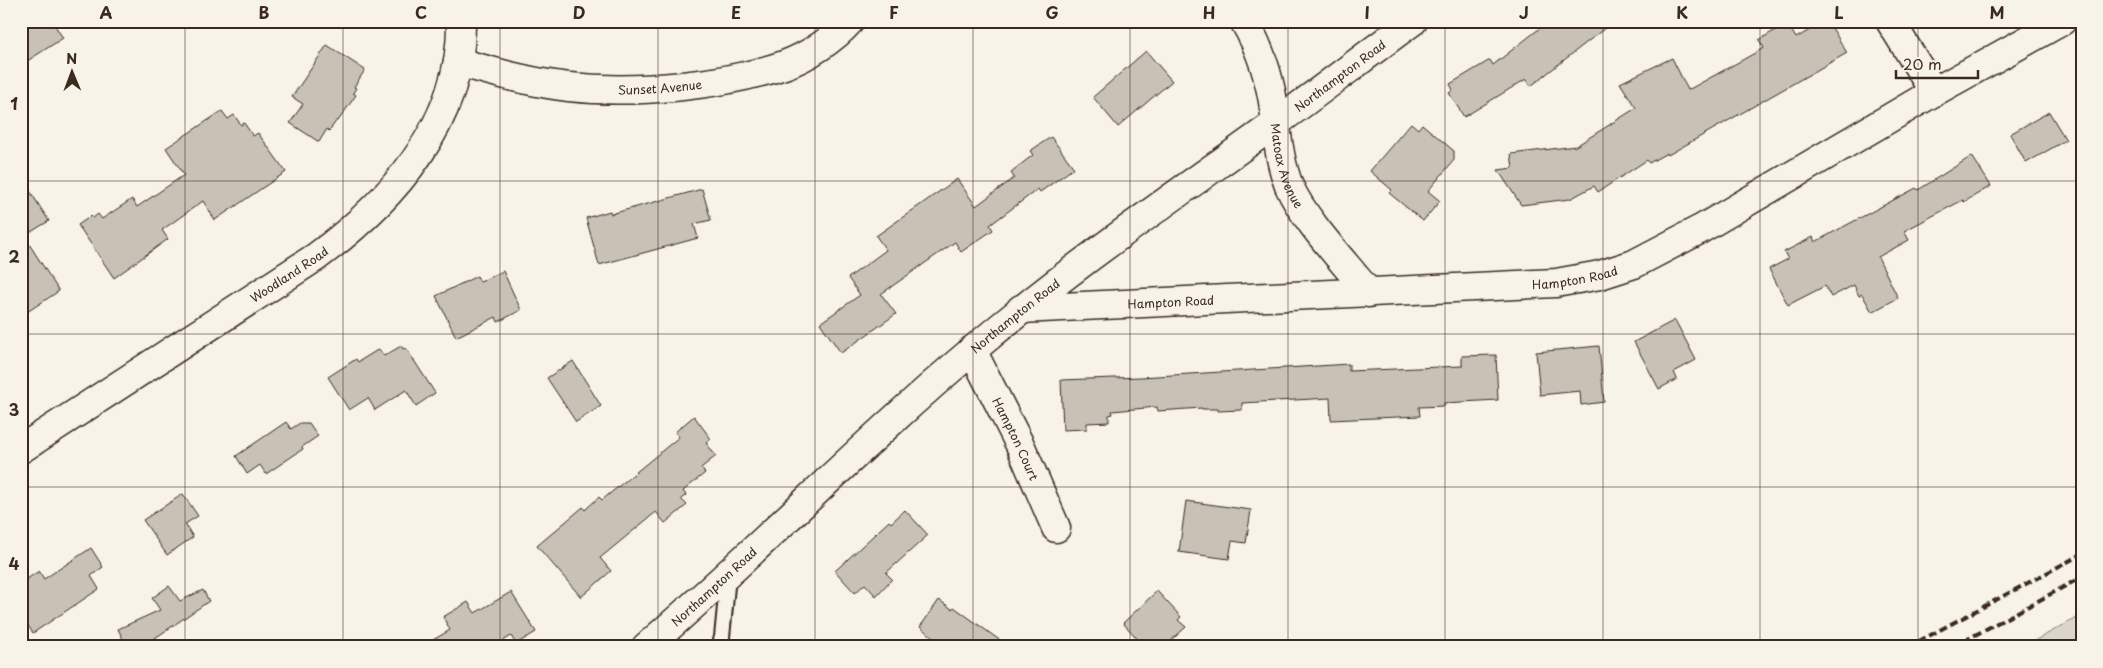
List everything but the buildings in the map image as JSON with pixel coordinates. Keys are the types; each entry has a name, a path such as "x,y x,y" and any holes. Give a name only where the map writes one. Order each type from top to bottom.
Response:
{"street":[{"name":"Woodland Road","path":"21,449 316,257 380,204 412,166 433,132 449,94 458,62 461,21"},
{"name":"Sunset Avenue","path":"458,62 509,77 568,87 607,89 678,86 750,75 786,64 819,47 850,21"},
{"name":"Matoax Avenue","path":"1244,21 1252,34 1265,68 1281,159 1290,187 1308,216 1369,293"},
{"name":"Northampton Road","path":"646,647 728,574 842,466 972,350 1022,309 1087,258 1275,124 1413,21"},
{"path":"1890,21 1934,92"},
{"name":"Hampton Road","path":"1022,309 1556,283 1600,275 1634,264 1701,229 1934,92 2062,21"},
{"name":"Hampton Court","path":"972,350 1021,447 1056,528"}],"lane":[{"path":"719,647 726,603 728,574"}],"shaded area":[{"path":"2082,615 2082,647 2023,647"}],"railway":[{"path":"1908,647 2082,554"},
{"path":"1953,647 2082,577"}]}
